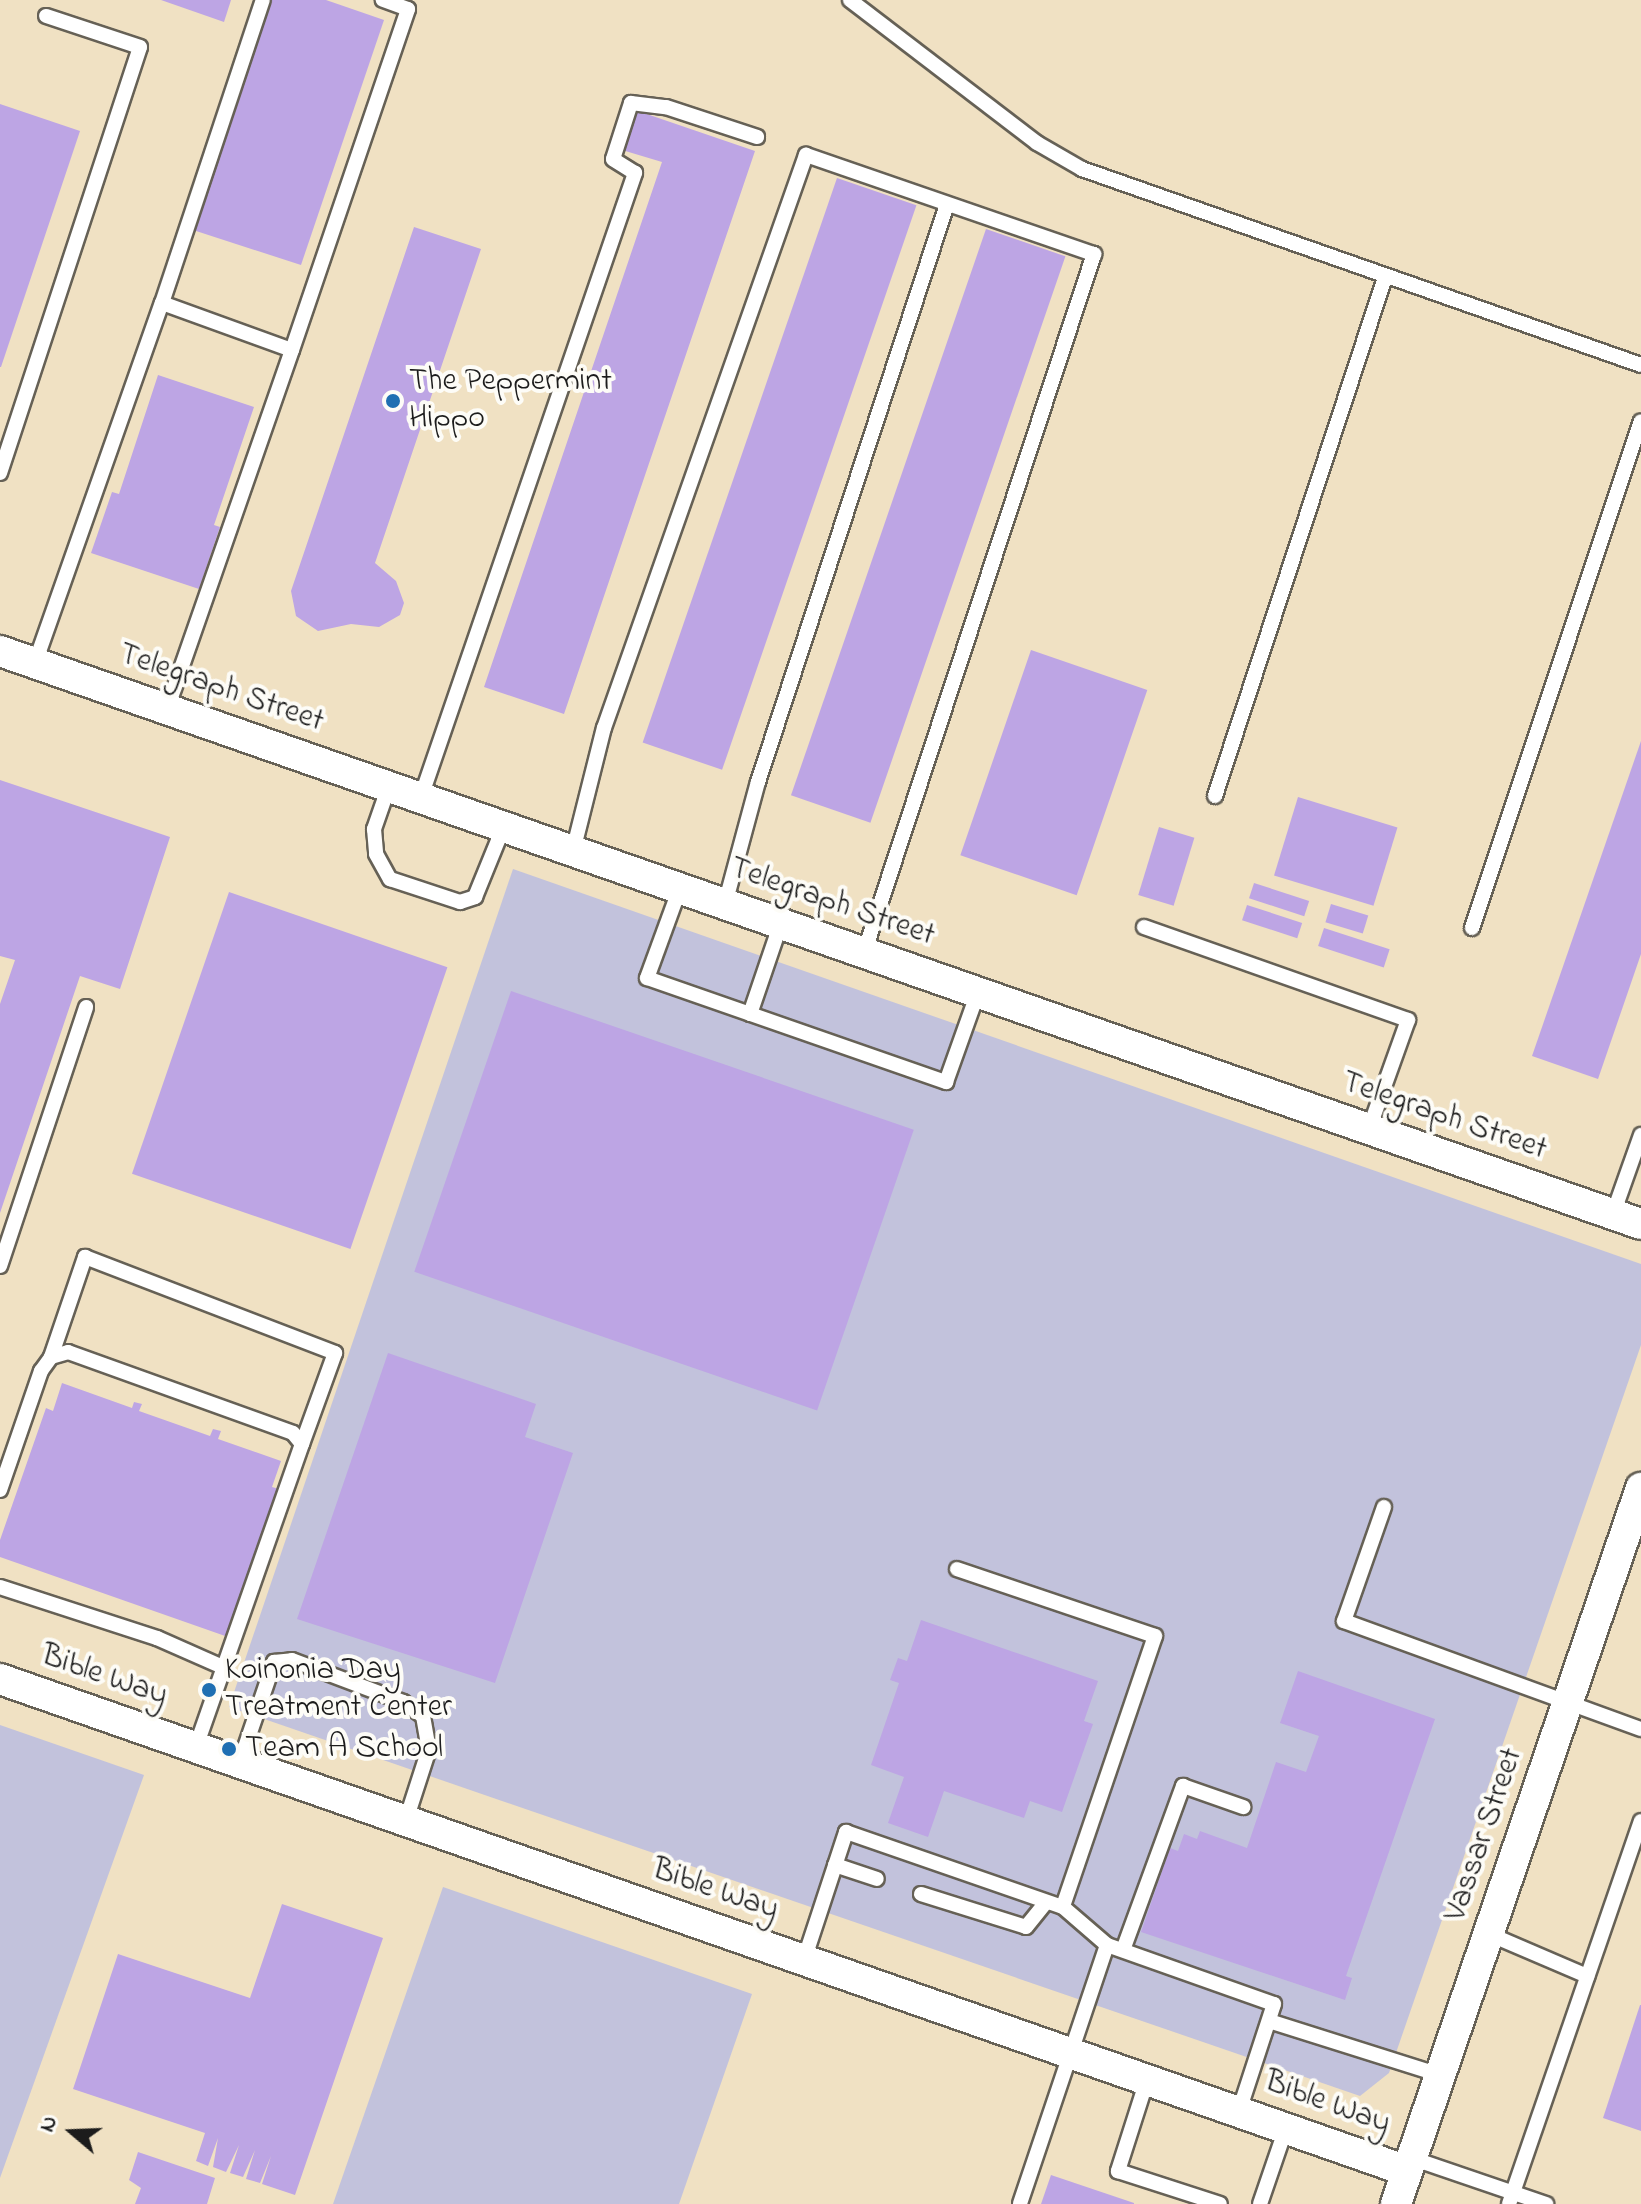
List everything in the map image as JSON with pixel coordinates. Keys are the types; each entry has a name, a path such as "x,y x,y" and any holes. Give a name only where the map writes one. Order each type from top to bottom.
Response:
{"street":[{"name":"Telegraph Street","path":"0,651 1627,1219"},
{"name":"Vassar Street","path":"1396,2204 1568,1702 1635,1530 1641,1488"},
{"name":"Bible Way","path":"0,1679 1286,2128 1409,2164"}],"lane":[{"path":"35,663 162,303 263,0"},
{"path":"167,709 408,9 383,0"},
{"path":"850,0 1037,143 1082,169 1641,365"},
{"path":"0,473 140,47 46,16"},
{"path":"421,797 635,173 613,159 631,103 666,107 757,137"},
{"path":"573,851 604,728 806,155 1094,254 864,953"},
{"path":"725,904 758,782 947,204"},
{"path":"1215,796 1385,277"},
{"path":"162,303 292,350"},
{"path":"1472,928 1641,421"},
{"path":"389,786 374,829 376,854 390,879 460,902 475,897 504,826"},
{"path":"680,888 647,978 750,1014 946,1082 978,992"},
{"path":"750,1014 781,923"},
{"path":"1144,927 1408,1020 1369,1129"},
{"path":"0,1266 86,1007"},
{"path":"1627,1219 1641,1135"},
{"path":"0,1490 85,1257 335,1353 196,1747"},
{"path":"51,1357 68,1352 293,1433 302,1444"},
{"path":"1384,1507 1344,1621 1641,1729"},
{"path":"957,1569 1155,1636 1063,1907"},
{"path":"0,1587 157,1638 225,1668"},
{"path":"240,1762 274,1662 292,1660 403,1702 423,1716 429,1749 406,1820"},
{"path":"1123,1950 1183,1786 1243,1807"},
{"path":"1511,2198 1641,1821"},
{"path":"804,1960 846,1832 1063,1907 1107,1945 1274,2004 1239,2111"},
{"path":"835,1865 877,1879"},
{"path":"921,1894 1026,1927 1046,1902"},
{"path":"1489,1934 1587,1976"},
{"path":"1020,2204 1107,1945"},
{"path":"1269,2021 1440,2075"},
{"path":"1147,2080 1118,2171 1220,2204"},
{"path":"1260,2204 1286,2128"},
{"path":"1409,2164 1511,2198 1546,2204"}],"shaded area":[{"path":"513,869 1641,1264 1641,1345 1389,2073 1360,2096 229,1707"},
{"path":"0,1725 144,1775 0,2178"},
{"path":"443,1887 752,1994 679,2204 333,2204"}],"building":[{"path":"161,0 231,0 224,22"},
{"path":"269,0 326,0 384,20 301,265 193,230"},
{"path":"0,104 80,131 1,367 0,367"},
{"path":"635,110 755,151 564,714 484,687 662,162 622,150"},
{"path":"837,178 916,205 722,770 643,742"},
{"name":"The Peppermint Hippo","path":"414,227 481,249 375,563 396,581 404,603 400,615 379,627 351,624 318,631 296,616 291,591"},
{"path":"986,229 1065,256 870,823 791,795"},
{"path":"158,375 254,407 214,525 220,527 199,589 91,553 112,492 119,494"},
{"path":"1031,650 1147,690 1077,895 960,855"},
{"path":"1641,741 1641,954 1598,1079 1532,1056"},
{"path":"0,780 170,837 120,989 80,976 0,1213 0,1004 15,960 0,956"},
{"path":"1298,797 1397,827 1373,906 1274,875"},
{"path":"1159,827 1194,838 1174,906 1138,895"},
{"path":"1254,883 1309,901 1304,916 1249,898"},
{"path":"229,892 447,967 350,1249 132,1174"},
{"path":"1331,904 1368,915 1363,934 1325,922"},
{"path":"1247,905 1302,923 1297,938 1242,920"},
{"path":"1324,928 1390,949 1384,967 1318,946"},
{"path":"511,991 914,1130 817,1411 414,1272"},
{"path":"388,1353 536,1404 525,1437 573,1453 495,1683 297,1619"},
{"path":"62,1383 132,1408 134,1402 142,1404 139,1411 210,1436 213,1429 221,1431 218,1439 281,1461 272,1487 279,1489 228,1637 0,1557 0,1540 46,1408 53,1411"},
{"path":"921,1620 1098,1681 1084,1721 1093,1724 1062,1812 1030,1801 1024,1818 944,1791 928,1837 888,1823 904,1777 871,1765 899,1683 890,1680 898,1658 907,1661"},
{"path":"1298,1671 1435,1719 1346,1976 1352,1978 1345,2000 1141,1932 1170,1848 1178,1851 1184,1834 1197,1839 1200,1831 1247,1848 1276,1762 1306,1772 1319,1736 1280,1723"},
{"path":"282,1904 383,1938 295,2195 262,2184 271,2156 260,2183 246,2179 255,2150 243,2177 230,2173 239,2145 226,2172 213,2167 218,2138 208,2166 196,2161 205,2133 73,2089 118,1954 250,1998"},
{"path":"1641,2005 1641,2131 1603,2118"},
{"path":"138,2152 215,2178 207,2204 135,2204 141,2188 129,2180"},
{"path":"1051,2175 1134,2203 1134,2204 1041,2204"}],"place":[{"name":"The Peppermint Hippo","path":"393,401"},
{"name":"Koinonia Day Treatment Center","path":"209,1690"},
{"name":"Team A School","path":"229,1749"}]}
